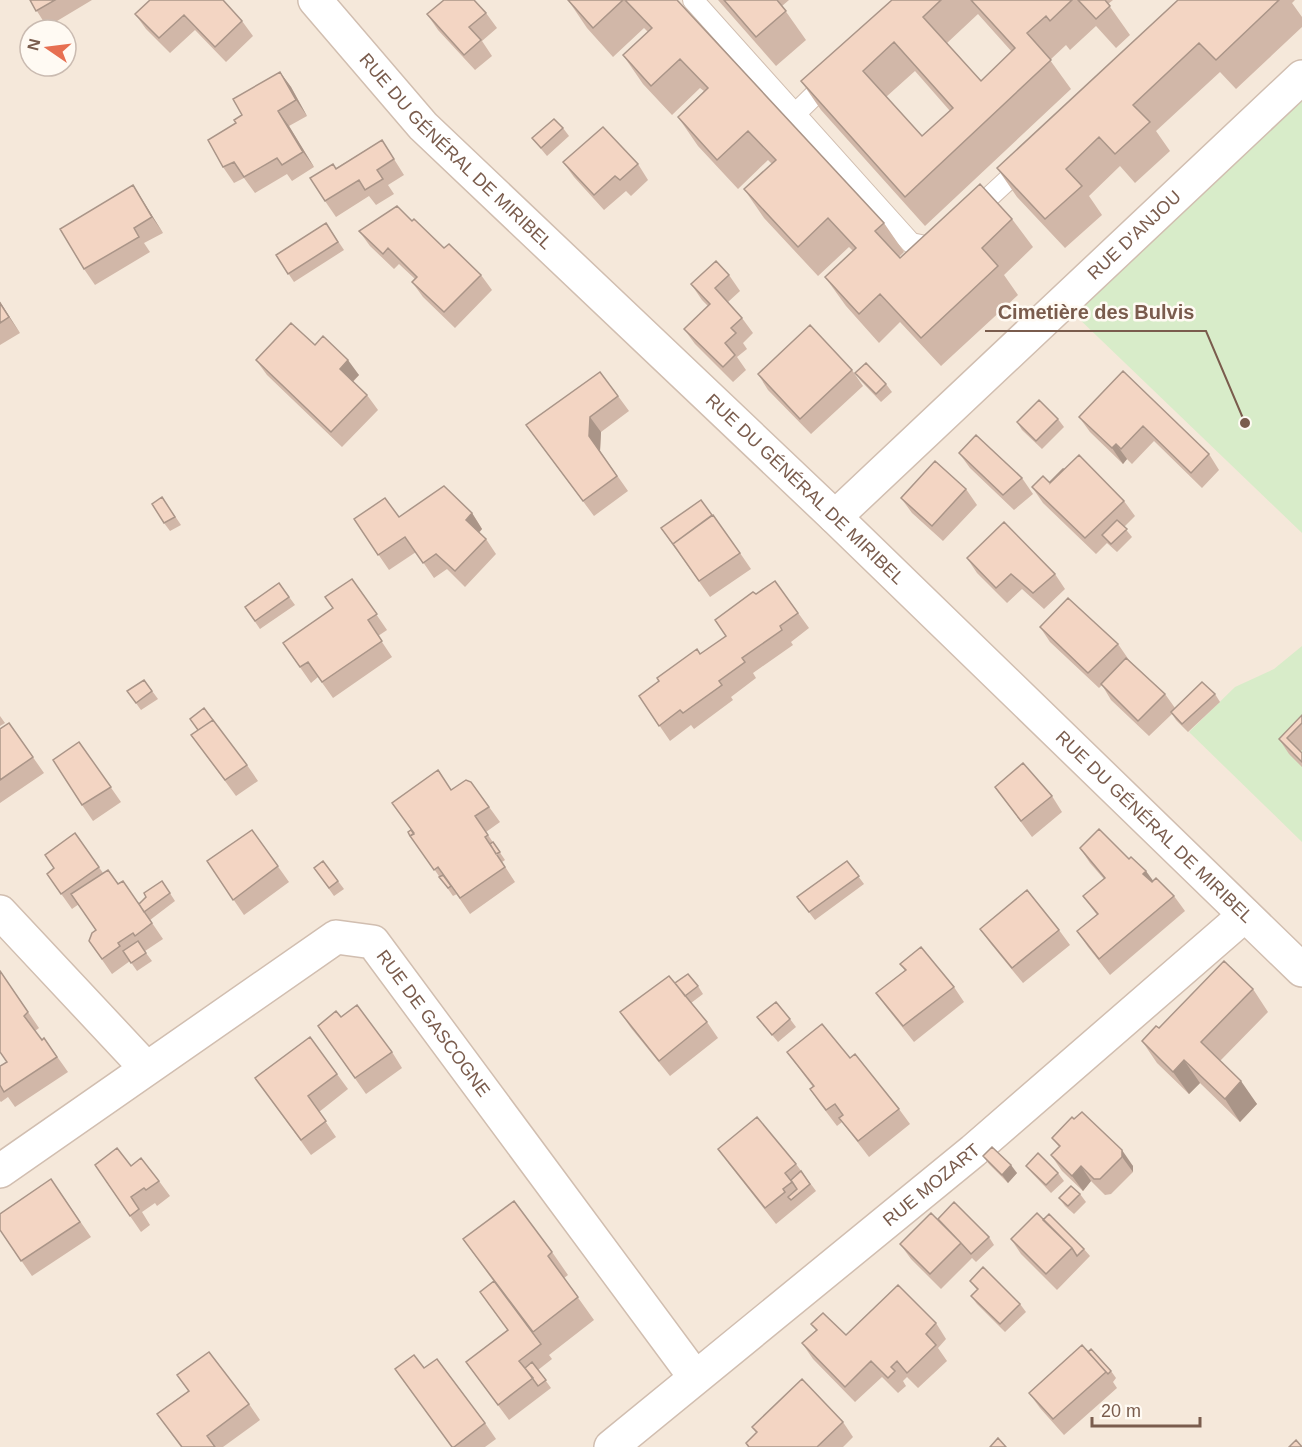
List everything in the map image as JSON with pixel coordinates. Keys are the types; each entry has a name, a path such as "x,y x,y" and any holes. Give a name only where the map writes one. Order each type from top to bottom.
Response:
{"street":[{"name":"RUE DU GÉNÉRAL DE MIRIBEL","path":"315,0 423,126 835,517 1245,915 1297,957"},
{"name":"RUE D'ANJOU","path":"835,517 1302,77"},
{"path":"0,912 146,1068"},
{"name":"RUE MOZART","path":"611,1447 973,1151 1245,915"},
{"name":"RUE DE GASCOGNE","path":"0,1171 336,937 373,942 696,1377"}],"lane":[{"path":"693,0 911,243 935,248 1038,152"},
{"path":"795,114 845,65"}],"shaded area":[{"path":"0,0 1302,0 1302,1447 0,1447"}],"green space":[{"path":"1302,96 1302,533 1073,313"},
{"path":"1302,646 1302,842 1189,732 1235,687 1274,669"}],"building":[{"path":"30,0 55,0 36,11"},
{"path":"150,0 223,0 242,21 215,47 184,15 159,38 135,14"},
{"path":"444,0 474,0 486,13 469,27 481,40 464,55 427,14"},
{"path":"568,0 623,0 593,28"},
{"path":"625,0 677,0 884,223 875,231 900,258 980,184 1012,219 982,248 998,266 921,338 880,294 859,314 825,277 856,248 828,218 798,247 744,189 776,160 748,131 717,160 678,117 708,88 680,59 651,86 623,55 652,28"},
{"path":"724,0 777,0 786,11 756,37"},
{"path":"892,0 941,0 923,17 981,81 1015,48 971,0 1072,0 1050,21 1046,16 1027,33 1051,60 905,197 801,81","holes":["894,42 953,108 922,136 863,71"]},
{"path":"1078,0 1105,0 1110,6 1096,19"},
{"path":"1178,0 1279,0 1216,60 1199,43 1133,105 1150,122 1115,154 1099,137 1066,169 1082,186 1045,219 997,168"},
{"path":"280,72 296,100 278,111 303,152 282,165 277,158 244,177 234,162 223,167 208,140 236,123 234,120 242,115 233,99"},
{"path":"554,119 563,128 541,148 532,138"},
{"path":"603,127 638,164 620,180 615,176 594,195 563,162"},
{"path":"382,140 394,159 377,170 383,179 365,190 359,180 325,201 310,178 333,164 336,169"},
{"path":"133,185 152,217 134,228 139,237 84,269 60,229"},
{"path":"397,206 444,248 449,244 481,275 444,312 412,282 417,277 388,248 383,254 359,231"},
{"path":"326,223 338,242 288,274 276,255"},
{"path":"716,261 729,275 715,288 742,318 731,328 736,333 725,343 735,355 723,367 684,329 710,304 691,284"},
{"path":"0,303 9,317 0,323"},
{"path":"291,323 315,345 323,336 348,360 340,369 367,395 331,432 256,360"},
{"path":"810,325 852,370 800,419 758,374"},
{"path":"866,363 886,384 876,394 855,373"},
{"path":"1123,371 1209,454 1191,473 1143,426 1121,449 1116,444 1112,448 1079,417"},
{"path":"600,372 618,396 590,417 589,436 617,476 583,501 526,425"},
{"path":"1039,400 1058,419 1036,441 1017,422"},
{"path":"976,435 1022,478 1003,495 959,453"},
{"path":"1079,455 1124,501 1085,538 1032,487 1043,476 1050,483"},
{"path":"935,461 966,489 932,526 901,498"},
{"path":"444,486 472,513 466,520 486,539 455,571 436,554 423,563 405,537 378,555 354,519 385,498 399,517"},
{"path":"162,497 175,517 164,523 152,504"},
{"path":"701,500 712,515 673,544 678,551 661,528"},
{"path":"713,515 740,553 699,581 673,544"},
{"path":"1117,520 1127,529 1111,544 1102,535"},
{"path":"1004,522 1055,574 1033,593 1011,574 996,588 967,558"},
{"path":"352,579 377,614 368,620 382,641 322,682 308,662 300,667 283,643 333,608 325,597"},
{"path":"775,581 798,613 780,626 782,630 742,658 745,662 719,681 722,685 683,713 680,710 659,726 639,696 659,681 657,678 697,649 700,654 726,636 715,620 753,592 756,594"},
{"path":"279,583 289,597 255,621 245,607"},
{"path":"1068,598 1118,644 1088,673 1040,627"},
{"path":"1126,658 1165,694 1138,721 1101,684"},
{"path":"144,680 152,691 136,703 127,691"},
{"path":"1202,682 1215,694 1182,724 1171,712"},
{"path":"204,708 213,720 198,730 190,719"},
{"path":"1302,715 1302,723 1287,738 1302,753 1302,762 1279,739"},
{"path":"213,720 247,765 225,780 191,735"},
{"path":"9,723 33,757 0,780 0,729"},
{"path":"79,742 111,787 82,805 53,760"},
{"path":"1023,763 1052,796 1021,821 995,787"},
{"path":"438,770 451,790 466,780 471,782 489,807 475,816 488,835 485,837 505,867 460,898 438,867 434,870 410,836 414,833 392,803"},
{"path":"1099,829 1129,859 1131,857 1146,871 1143,874 1152,882 1156,878 1174,896 1099,959 1077,931 1098,914 1083,896 1105,878 1080,848"},
{"path":"252,830 278,866 233,900 207,861"},
{"path":"75,833 99,867 61,894 47,874 54,868 45,855"},
{"path":"493,842 500,852 496,854 490,844"},
{"path":"323,861 338,881 329,888 314,868"},
{"path":"847,861 859,876 809,912 797,897"},
{"path":"108,870 118,884 123,881 152,923 135,936 133,933 118,943 120,946 102,959 89,941 96,930 71,894"},
{"path":"443,875 451,886 448,888 439,877"},
{"path":"162,881 170,893 144,912 139,904 146,897 144,893"},
{"path":"1027,890 1059,930 1012,968 980,929"},
{"path":"138,941 146,953 131,963 123,951"},
{"path":"921,947 954,987 903,1026 876,993 906,970 900,964"},
{"path":"1224,961 1253,989 1201,1042 1241,1081 1225,1099 1184,1060 1173,1072 1142,1041 1156,1026 1159,1028"},
{"path":"0,971 28,1012 24,1016 57,1057 4,1092 0,1085 0,1066 7,1062 0,1052"},
{"path":"688,974 698,986 685,996 675,983"},
{"path":"669,976 707,1022 659,1061 620,1012"},
{"path":"776,1002 790,1019 772,1035 757,1017"},
{"path":"357,1005 392,1052 355,1078 318,1026 336,1011 341,1017"},
{"path":"822,1024 850,1058 855,1054 899,1109 858,1141 839,1118 843,1115 835,1104 826,1110 810,1089 814,1086 787,1052"},
{"path":"310,1037 337,1074 308,1096 326,1121 301,1140 255,1078"},
{"path":"1082,1112 1122,1150 1122,1157 1100,1179 1094,1179 1081,1166 1072,1176 1051,1155 1060,1146 1052,1138 1072,1117 1074,1119"},
{"path":"757,1117 796,1164 785,1173 792,1182 783,1189 785,1192 765,1208 718,1149"},
{"path":"992,1147 1011,1165 1002,1175 983,1156"},
{"path":"117,1148 131,1166 141,1158 159,1181 131,1197 139,1209 130,1216 95,1165"},
{"path":"1038,1153 1058,1173 1046,1185 1026,1166"},
{"path":"801,1171 810,1184 791,1200 788,1197 797,1189 791,1180"},
{"path":"51,1179 80,1222 21,1261 0,1230 0,1214"},
{"path":"1071,1186 1080,1194 1068,1206 1059,1198"},
{"path":"514,1201 552,1252 548,1256 578,1297 533,1332 463,1239"},
{"path":"954,1202 989,1237 971,1254 938,1219"},
{"path":"931,1213 961,1243 930,1274 900,1244"},
{"path":"1037,1213 1072,1248 1046,1274 1011,1239"},
{"path":"1049,1214 1084,1249 1077,1256 1072,1248 1043,1220"},
{"path":"983,1267 1020,1304 1000,1324 971,1296 978,1289 970,1281"},
{"path":"494,1281 541,1344 519,1361 533,1378 498,1405 466,1362 508,1330 480,1292"},
{"path":"898,1285 936,1323 926,1334 936,1345 907,1373 897,1361 891,1367 895,1371 888,1378 871,1361 845,1387 802,1343 817,1330 811,1324 823,1313 846,1335"},
{"path":"1082,1345 1106,1372 1053,1419 1029,1393"},
{"path":"1091,1349 1111,1371 1108,1374 1088,1352"},
{"path":"209,1352 249,1404 207,1436 215,1447 182,1447 157,1414 189,1391 177,1375"},
{"path":"414,1355 424,1368 437,1359 485,1423 454,1447 395,1369"},
{"path":"532,1362 546,1380 538,1386 525,1368"},
{"path":"802,1379 843,1422 817,1447 749,1447 746,1443 757,1432 752,1427"},
{"path":"998,1438 1006,1447 990,1447"},
{"path":"1296,1440 1302,1447 1289,1447"}],"place":[{"name":"Cimetière des Bulvis","path":"1245,423"}]}
